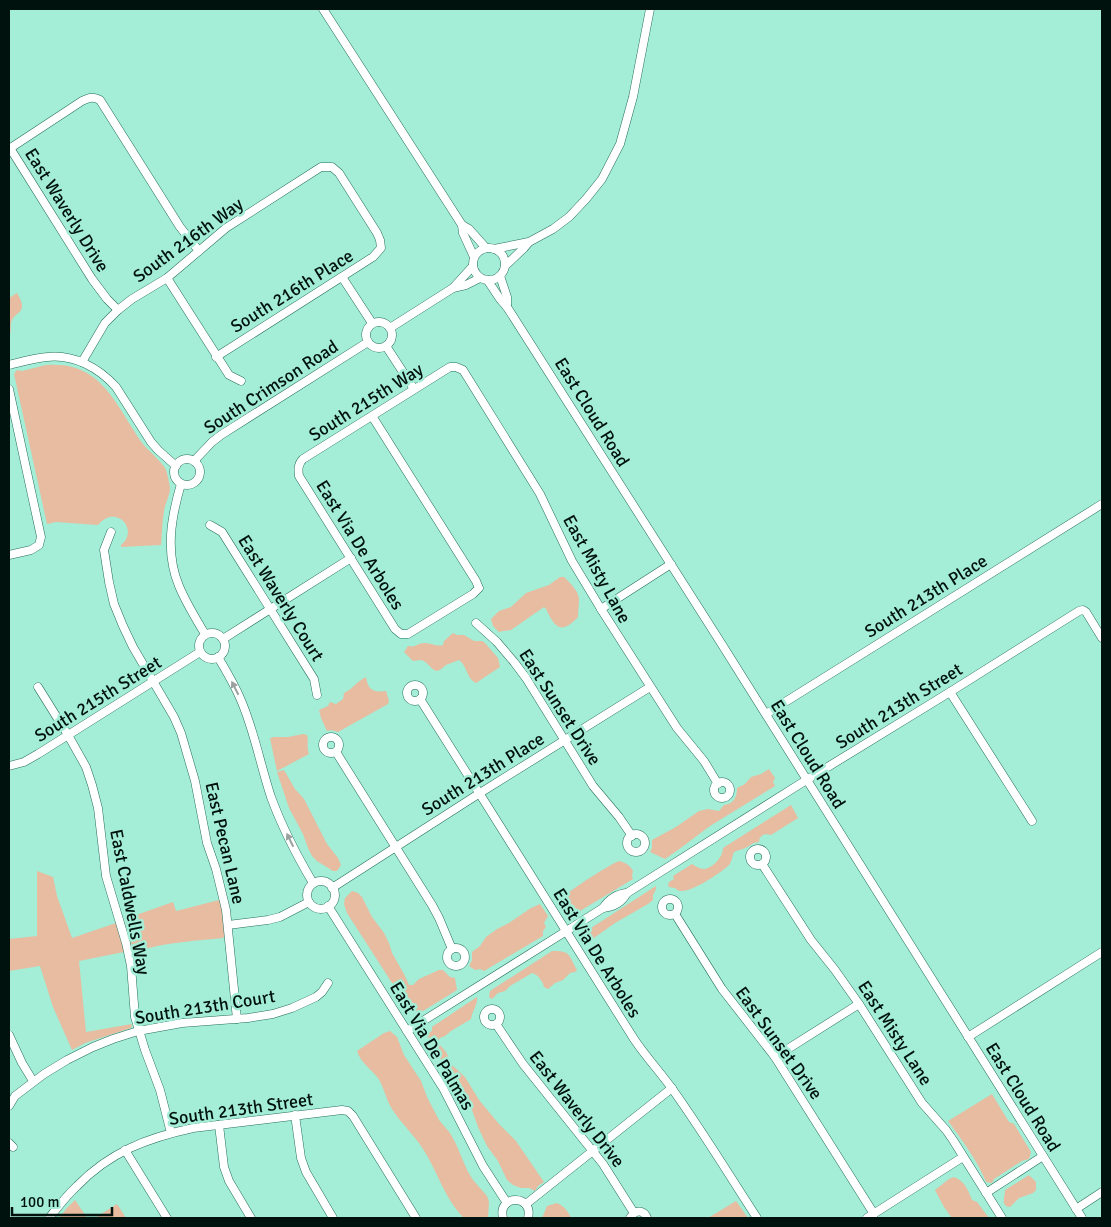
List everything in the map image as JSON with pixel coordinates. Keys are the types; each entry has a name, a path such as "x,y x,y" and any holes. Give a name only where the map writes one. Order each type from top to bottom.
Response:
{"street":[{"path":"323,9 462,226 463,233 474,257 473,266 475,273 484,280"},
{"path":"474,257 481,250 528,242 553,230 569,217 602,179 620,144 633,97 650,9"},
{"path":"9,149 82,101 95,97 100,100 180,227 199,251"},
{"name":"East Waverly Drive","path":"9,149 92,279 118,310"},
{"name":"South 216th Way","path":"82,362 105,323 118,310 132,299 167,278 226,228 322,167 332,166 339,172 377,234 381,248"},
{"path":"462,226 469,229 490,249 501,254 505,266"},
{"path":"453,288 484,280 493,280 500,276 505,266 528,242"},
{"name":"South 216th Place","path":"216,356 373,257 381,248"},
{"path":"390,328 453,288 473,266"},
{"name":"East Cloud Road","path":"500,276 507,297 507,307"},
{"path":"342,277 372,323"},
{"path":"167,278 229,375 241,380"},
{"name":"East Cloud Road","path":"484,280 507,307 671,564 1082,1218"},
{"path":"384,322 390,328 392,336 386,346 382,348 374,347 368,342 366,334 372,323 384,322"},
{"name":"South Crimson Road","path":"194,461 221,435 368,342"},
{"path":"386,346 414,389"},
{"path":"9,365 52,356 82,362 96,369 116,387 151,442 176,466"},
{"name":"South 215th Way","path":"298,469 300,462 304,459 450,367 456,367"},
{"name":"East Misty Lane","path":"456,367 463,370 522,463 540,494 576,568 650,687 677,728 704,761 718,784"},
{"path":"9,389 41,537 39,545 31,550 9,555"},
{"name":"East Via De Arboles","path":"298,469 299,476 350,558 395,629 401,634 408,634 473,594 479,588 476,581 372,416"},
{"path":"182,460 194,461 200,471 198,479 189,485 181,484 174,474 176,466 182,460"},
{"path":"181,484 170,529 171,558 179,587 205,634"},
{"name":"South 213th Place","path":"766,714 1102,504"},
{"name":"East Waverly Court","path":"210,524 222,532 271,609 314,679 317,695"},
{"name":"East Pecan Lane","path":"111,532 104,550 108,582 114,604 123,626 174,717 189,758 207,843 216,869 226,910 237,1019"},
{"path":"223,639 350,558"},
{"path":"601,609 671,564"},
{"name":"South 213th Street","path":"407,1032 603,908 607,902 619,894 627,893 1079,611 1083,610 1086,612 1102,638"},
{"name":"East Sunset Drive","path":"476,623 498,642 526,678 594,786 632,836"},
{"path":"213,632 223,639 225,643 224,652 218,658 206,658 200,652 198,644 205,634 213,632"},
{"name":"South 215th Street","path":"9,766 24,762 200,652"},
{"path":"218,658 232,682 248,717 266,780 284,828 313,883"},
{"name":"East Caldwells Way","path":"38,687 86,767 94,793 98,808 106,876 126,942 131,966 138,1031 160,1090 171,1133"},
{"name":"South 213th Place","path":"332,888 650,687"},
{"path":"950,692 1032,821"},
{"name":"East Via De Arboles","path":"420,699 642,1052 672,1088 757,1218"},
{"path":"336,752 439,918 452,949"},
{"name":"East Misty Lane","path":"762,864 807,934 859,1004 922,1103 946,1130 1002,1218"},
{"path":"317,881 326,882 332,888 334,898 328,906 320,908 309,902 308,890 313,883 317,881"},
{"path":"228,925 280,917 309,902"},
{"name":"East Via De Palmas","path":"328,906 443,1088 483,1166 507,1203"},
{"name":"East Sunset Drive","path":"675,914 722,989 775,1057 874,1214"},
{"path":"968,1037 1102,952"},
{"name":"South 213th Court","path":"9,1106 15,1096 33,1081 67,1060 93,1047 138,1031 182,1023 273,1014 304,1004 322,992 328,983"},
{"path":"775,1057 859,1004"},
{"name":"East Waverly Drive","path":"496,1024 527,1069 594,1151 632,1215 637,1211 643,1212 647,1218"},
{"path":"9,1035 33,1081"},
{"path":"526,1204 672,1088"},
{"name":"South 213th Street","path":"49,1218 83,1179 105,1162 147,1140 193,1128 342,1110 348,1111 353,1116 416,1218"},
{"path":"295,1115 301,1158 306,1172 333,1218"},
{"path":"219,1125 224,1167 229,1181 250,1218"},
{"path":"125,1150 167,1218"},
{"path":"986,1193 1043,1156"},
{"path":"867,1218 963,1157"},
{"path":"1076,1209 1102,1192"},
{"path":"503,1218 502,1210 510,1200 519,1200 526,1204 529,1211 528,1218"}],"shaded area":[{"path":"17,293 21,300 22,309 11,323 9,336 9,298"},
{"path":"46,365 65,365 81,370 94,378 105,388 143,444 165,468 170,488 163,515 161,545 121,547 128,532 127,526 118,518 105,519 98,525 56,522 47,524 14,374 17,370 22,371"},
{"path":"560,577 564,577 569,582 579,599 578,617 572,623 559,627 552,621 544,607 511,630 499,632 493,626 491,619 499,611 511,607 526,593 549,585"},
{"path":"453,633 485,643 498,658 500,667 476,683 470,678 459,660 436,671 421,660 413,661 404,652 408,646 422,643 443,645 444,641"},
{"path":"366,677 368,685 374,691 386,691 388,704 338,732 327,731 319,710 328,706 330,702 336,704 343,699 344,693"},
{"path":"307,735 309,754 277,771 270,738"},
{"path":"769,769 775,778 773,782 775,786 710,826 665,859 650,852 652,840 676,827 699,811 708,809 719,811 724,805 734,800 737,788 745,784 751,777"},
{"path":"284,770 295,789 304,799 327,844 338,858 341,865 337,871 333,871 312,856 289,808 277,772"},
{"path":"791,805 798,818 771,835 763,835 759,842 734,852 729,865 719,873 687,890 679,891 669,887 669,882 674,879 673,876 692,864 702,869 711,867 719,858 723,848"},
{"path":"619,861 631,867 633,879 580,911 565,905 564,897 566,894"},
{"path":"37,871 53,877 57,896 72,938 116,923 124,952 79,961 86,1032 132,1024 131,1028 85,1043 72,1050 53,1007 40,966 9,971 9,939 37,936"},
{"path":"656,886 653,900 648,904 615,923 591,940 585,939 584,933 592,930 591,928"},
{"path":"352,891 362,897 372,917 384,933 409,985 413,985 419,979 439,970 443,970 450,977 455,978 457,990 423,1011 410,1011 347,913 344,904 345,898"},
{"path":"219,900 223,912 225,935 223,938 166,944 134,954 125,919 173,902 176,911"},
{"path":"540,904 548,916 544,923 546,927 543,931 543,936 484,971 480,969 475,970 469,966 472,960 472,952 480,946 486,937"},
{"path":"552,951 563,952 569,955 577,970 548,989 532,973 505,991 498,993 492,999 489,997 490,991"},
{"path":"477,997 477,1003 471,1019 438,1041 452,1065 465,1077 479,1100 516,1141 544,1182 535,1191 513,1185 507,1180 498,1161 487,1146 464,1095 442,1060 437,1056 427,1036 432,1031 432,1027"},
{"path":"390,1031 397,1037 404,1055 421,1081 439,1120 456,1144 467,1170 487,1196 489,1202 488,1218 464,1218 457,1210 423,1149 392,1109 378,1078 359,1055 357,1051"},
{"path":"992,1094 1009,1122 1014,1124 1031,1152 1029,1159 1022,1161 994,1179 992,1183 986,1182 974,1159 948,1121"},
{"path":"1029,1175 1036,1182 1036,1190 1019,1198 1010,1207 1005,1205 1005,1190"},
{"path":"954,1177 963,1183 972,1200 977,1202 989,1218 952,1218 935,1190"},
{"path":"75,1200 87,1218 60,1218 67,1208"},
{"path":"736,1201 748,1218 708,1218"},
{"path":"557,1203 566,1209 571,1218 542,1218 547,1206"},
{"path":"117,1204 126,1218 95,1218"}]}
